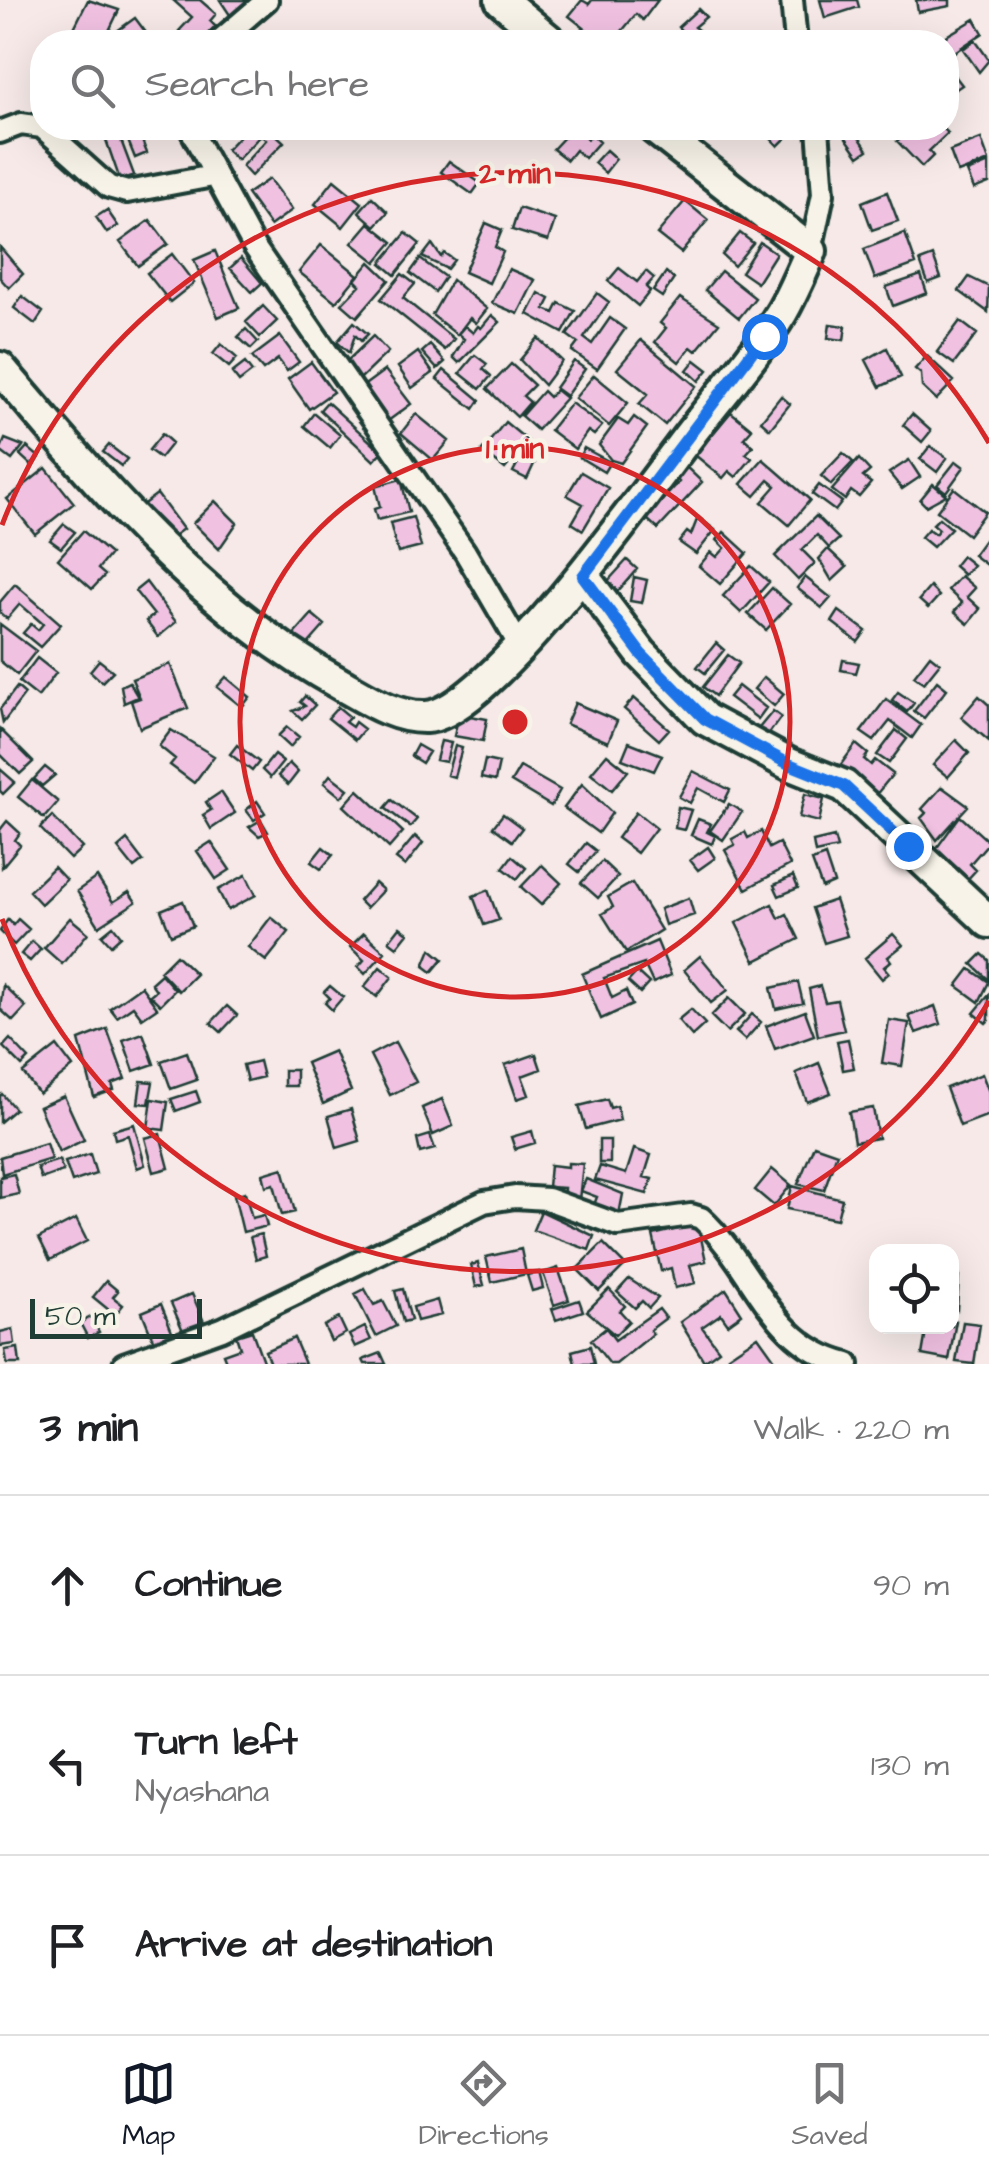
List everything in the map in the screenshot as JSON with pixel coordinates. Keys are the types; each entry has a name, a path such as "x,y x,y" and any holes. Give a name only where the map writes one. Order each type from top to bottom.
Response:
{"street":[{"path":"232,30 267,0"},
{"path":"500,0 536,30"},
{"path":"792,0 795,30"},
{"path":"0,132 21,124 30,126"},
{"path":"56,140 109,187 126,192 213,176"},
{"path":"196,140 253,246 465,552 521,648"},
{"path":"669,140 812,251"},
{"path":"0,368 162,550 229,611 301,663 362,696 408,716 438,716 521,648 583,576 781,313 812,251 823,194 819,140"},
{"path":"583,576 641,654 705,719 789,764 844,786 989,922"},
{"path":"124,1364 222,1329 443,1218 484,1202 515,1197 547,1198 618,1224 691,1215 702,1218 756,1296 795,1339 821,1358 848,1364"}],"building":[{"path":"88,0 119,10 109,30 73,30"},
{"path":"173,0 200,0 216,14 210,21 215,26 211,30 180,30 192,17"},
{"path":"220,0 258,0 232,18"},
{"path":"582,0 589,4 592,0 658,0 643,20 636,14 623,30 587,30 569,16"},
{"path":"820,0 857,0 859,7 825,18"},
{"path":"916,0 950,0 950,6 918,12"},
{"path":"698,9 706,17 694,27 698,30 678,27"},
{"path":"135,18 144,30 118,30"},
{"path":"975,19 983,33 959,49 956,30"},
{"path":"975,40 989,60 979,72 963,49"},
{"path":"981,139 989,161 958,173 950,151"},
{"path":"106,140 121,140 134,175 120,180"},
{"path":"128,140 142,140 147,153 135,158"},
{"path":"236,140 256,140 237,160 226,150"},
{"path":"266,140 284,142 251,176 242,166"},
{"path":"561,140 599,142 585,158 575,150 567,160 553,149"},
{"path":"848,140 861,140 868,150 859,156"},
{"path":"941,140 929,151 933,156 922,167 897,141"},
{"path":"606,150 616,159 605,173 594,163"},
{"path":"449,161 480,183 472,194 441,172"},
{"path":"989,163 989,183 974,189 967,172"},
{"path":"269,179 292,210 270,226 247,194"},
{"path":"334,180 362,203 343,227 315,204"},
{"path":"887,192 898,221 872,230 862,202"},
{"path":"372,197 388,212 375,226 359,212"},
{"path":"685,201 708,220 681,253 657,234"},
{"path":"519,208 555,220 548,241 512,230"},
{"path":"107,210 118,226 107,233 96,217"},
{"path":"150,220 168,244 138,266 120,242"},
{"path":"369,223 393,242 376,262 352,243"},
{"path":"486,223 502,230 495,247 503,252 489,283 464,272"},
{"path":"406,233 420,244 395,275 381,263"},
{"path":"740,233 753,243 734,266 722,255"},
{"path":"905,233 916,264 875,279 864,249"},
{"path":"760,242 776,253 757,283 741,272"},
{"path":"432,244 441,257 444,253 454,260 447,269 422,257"},
{"path":"321,245 358,275 336,302 299,272"},
{"path":"0,247 23,274 9,288 0,278"},
{"path":"215,251 239,308 218,317 194,260"},
{"path":"172,254 194,283 170,302 147,273"},
{"path":"933,256 941,278 928,283 920,261"},
{"path":"241,258 262,283 252,292 230,268"},
{"path":"420,259 445,277 435,292 410,273"},
{"path":"370,262 389,280 357,317 342,304 360,285 355,280"},
{"path":"619,268 637,282 646,271 654,278 638,306 608,281"},
{"path":"509,269 535,280 518,314 492,303"},
{"path":"721,271 755,298 739,318 705,290"},
{"path":"666,272 674,279 662,297 653,291"},
{"path":"402,274 415,284 403,298 454,339 445,350 381,299"},
{"path":"921,275 927,293 893,306 886,287"},
{"path":"969,277 989,287 988,312 959,291"},
{"path":"452,280 487,309 476,323 470,318 457,335 432,315"},
{"path":"539,293 550,299 545,309 554,313 559,303 575,311 563,333 528,314"},
{"path":"597,293 609,302 584,338 592,344 610,318 625,329 597,369 572,351 578,343 567,335"},
{"path":"22,296 43,312 35,324 14,308"},
{"path":"680,298 719,323 696,351 691,347 679,362 655,342 666,328 660,323"},
{"path":"263,306 277,321 260,337 246,322"},
{"path":"492,315 500,322 459,363 453,357 464,339 458,334 465,326 473,333"},
{"path":"960,321 977,334 954,364 937,352"},
{"path":"354,322 368,334 361,341 355,335 349,353 337,342"},
{"path":"830,324 846,326 844,340 828,338"},
{"path":"246,329 258,342 251,349 238,337"},
{"path":"280,336 299,362 287,371 278,359 263,370 252,357"},
{"path":"373,336 388,352 360,379 345,363"},
{"path":"538,338 562,361 544,385 520,360"},
{"path":"641,340 696,386 665,425 639,404 648,394 617,369"},
{"path":"221,344 237,358 229,367 213,354"},
{"path":"430,345 445,362 437,369 422,352"},
{"path":"887,348 901,377 880,387 866,360"},
{"path":"418,352 433,373 412,388 398,367"},
{"path":"475,355 487,364 483,369 491,376 480,389 460,373"},
{"path":"927,356 954,381 936,400 922,387 921,374 915,369"},
{"path":"695,360 708,370 699,381 687,370"},
{"path":"574,361 585,369 566,396 555,388"},
{"path":"311,362 333,392 309,409 288,379"},
{"path":"245,363 252,372 239,382 232,373"},
{"path":"511,364 534,385 523,396 530,402 517,417 487,389"},
{"path":"385,370 411,404 388,421 362,387"},
{"path":"444,370 480,400 474,409 437,379"},
{"path":"594,375 628,403 609,426 575,398"},
{"path":"556,390 566,398 537,430 521,416 543,391 549,397"},
{"path":"781,396 790,404 770,429 761,421"},
{"path":"327,402 382,452 374,461 320,410"},
{"path":"571,403 602,426 594,435 588,431 575,449 550,430"},
{"path":"731,412 752,429 744,438 753,446 746,454 752,458 736,477 729,471 723,478 695,455"},
{"path":"314,413 340,435 330,448 304,426"},
{"path":"416,414 449,441 433,460 401,433"},
{"path":"912,414 931,431 922,442 903,425"},
{"path":"634,417 647,427 621,463 611,460 599,445 618,419 628,425"},
{"path":"505,422 528,441 505,469 482,451"},
{"path":"162,434 172,443 160,458 149,450"},
{"path":"5,439 23,446 12,460 0,451"},
{"path":"109,445 127,459 121,466 103,452"},
{"path":"930,446 947,458 937,472 920,459"},
{"path":"27,447 39,457 31,465 20,455"},
{"path":"584,448 610,462 604,472 579,457"},
{"path":"843,453 853,462 831,485 821,476"},
{"path":"521,457 535,462 527,479 513,472"},
{"path":"763,459 810,500 789,525 762,502 776,486 769,480 755,496 741,484"},
{"path":"859,459 870,471 863,477 871,483 859,497 851,491 845,500 832,490"},
{"path":"909,460 920,477 902,489 889,473"},
{"path":"956,461 964,467 946,492 937,485"},
{"path":"682,463 702,482 658,529 638,511 649,499 657,506 679,482 672,475"},
{"path":"46,468 74,503 35,534 7,499"},
{"path":"581,472 608,488 583,530 572,523 583,504 567,495"},
{"path":"401,479 409,512 377,520 374,509 380,507 375,486"},
{"path":"933,484 946,495 926,506 920,500"},
{"path":"819,485 842,502 835,511 812,494"},
{"path":"954,488 985,512 968,535 937,511"},
{"path":"157,494 183,529 164,543 137,509"},
{"path":"215,501 237,523 219,549 193,523"},
{"path":"816,516 839,539 829,548 817,535 802,550 815,563 798,580 775,556"},
{"path":"413,517 421,547 398,553 390,523"},
{"path":"698,517 715,530 696,554 679,542 687,532 691,535"},
{"path":"939,518 951,528 933,547 921,537 928,529 935,534 939,529 933,524"},
{"path":"64,524 75,532 61,548 50,540"},
{"path":"83,531 110,554 98,569 105,575 92,589 58,559"},
{"path":"724,532 747,553 720,584 699,566 711,552 717,557 725,548 717,540"},
{"path":"989,533 989,567 973,555"},
{"path":"828,549 847,567 832,581 819,559"},
{"path":"962,556 973,565 964,575 954,566"},
{"path":"627,560 637,569 618,591 607,582"},
{"path":"751,566 769,582 741,613 723,596"},
{"path":"961,576 975,588 967,597 980,609 968,624 954,612 962,603 948,590"},
{"path":"634,577 647,580 642,603 630,601"},
{"path":"805,577 831,598 822,608 797,588"},
{"path":"146,582 176,622 158,637 146,621 154,615 135,591"},
{"path":"15,584 61,624 40,647 23,633 31,624 38,630 43,624 20,604 7,619 0,613 0,602"},
{"path":"930,587 939,596 928,608 919,600"},
{"path":"772,588 790,604 766,630 748,614"},
{"path":"839,611 866,631 858,642 832,622"},
{"path":"312,614 325,625 302,651 289,640"},
{"path":"0,624 36,651 17,675 0,661"},
{"path":"716,643 724,650 705,673 697,667"},
{"path":"728,655 739,663 715,696 703,687"},
{"path":"930,655 940,663 924,683 914,676"},
{"path":"37,658 56,673 38,697 19,682"},
{"path":"99,660 113,671 102,682 90,671"},
{"path":"843,660 859,663 856,673 841,670"},
{"path":"170,664 188,708 140,728 131,701 140,698 132,679"},
{"path":"226,677 250,697 242,707 217,687"},
{"path":"764,677 784,694 774,706 754,689"},
{"path":"937,681 947,689 924,718 914,711"},
{"path":"129,682 138,697 124,703 121,686"},
{"path":"738,686 766,708 758,719 729,697"},
{"path":"17,687 25,694 3,723 0,709"},
{"path":"898,692 914,703 907,712 892,700"},
{"path":"305,696 315,705 302,719 293,711 305,706 300,702"},
{"path":"979,696 989,705 989,741 961,717"},
{"path":"634,698 669,729 659,740 624,709"},
{"path":"886,699 921,725 912,738 890,721 874,741 861,732"},
{"path":"575,703 617,721 608,742 566,724"},
{"path":"338,707 350,717 345,722 352,727 355,722 364,729 355,740 328,718"},
{"path":"773,711 781,717 768,735 759,728"},
{"path":"459,714 487,719 483,741 454,736"},
{"path":"287,727 299,737 290,747 278,736"},
{"path":"0,729 33,762 20,774 0,754"},
{"path":"171,730 214,756 194,783 170,765 175,759 159,746"},
{"path":"896,730 907,739 889,763 877,755"},
{"path":"956,740 969,753 948,777 933,765"},
{"path":"441,741 451,743 446,762 436,760"},
{"path":"629,742 662,755 654,771 622,759"},
{"path":"856,744 868,754 864,759 871,765 875,760 893,774 875,796 839,767"},
{"path":"237,745 259,762 252,771 230,754"},
{"path":"417,745 429,752 422,763 411,756"},
{"path":"455,746 462,748 454,777 447,775"},
{"path":"607,754 628,771 612,790 591,773"},
{"path":"274,755 283,762 270,778 262,770"},
{"path":"485,760 499,763 495,781 481,778"},
{"path":"289,763 298,772 288,785 278,776"},
{"path":"45,767 55,775 42,786 34,779"},
{"path":"520,767 560,790 551,806 511,782"},
{"path":"0,769 15,782 3,794 0,791"},
{"path":"693,771 730,790 724,802 698,788 690,803 679,797"},
{"path":"330,775 348,789 341,797 324,783"},
{"path":"32,780 58,802 44,818 18,797"},
{"path":"582,784 612,813 598,833 564,808"},
{"path":"942,787 968,806 937,840 921,818 926,813 922,809"},
{"path":"358,790 403,832 389,848 344,806"},
{"path":"221,792 235,813 211,829 203,815 211,810 206,802"},
{"path":"805,794 824,799 819,822 799,817"},
{"path":"392,800 417,819 410,827 385,808"},
{"path":"257,801 265,813 254,820 246,810"},
{"path":"729,804 742,812 723,840 710,831"},
{"path":"678,807 691,810 684,830 675,828"},
{"path":"636,812 656,828 637,853 617,838"},
{"path":"503,814 522,828 512,841 493,827"},
{"path":"52,816 82,848 70,859 40,828"},
{"path":"960,816 989,842 970,864 976,870 965,882 933,853"},
{"path":"698,819 711,824 707,832 715,836 712,844 691,835"},
{"path":"261,820 268,832 259,836 249,827"},
{"path":"7,821 20,833 15,840 20,845 2,867 0,830"},
{"path":"761,831 769,848 779,843 790,865 746,889 725,850 735,845 732,839 745,832 748,838"},
{"path":"415,836 423,843 405,866 396,859"},
{"path":"834,837 837,848 815,853 813,842"},
{"path":"127,840 143,861 134,868 118,848"},
{"path":"211,842 230,870 216,879 197,851"},
{"path":"586,843 596,851 579,872 569,864"},
{"path":"323,847 333,855 321,869 311,862"},
{"path":"708,847 715,858 698,870 690,860"},
{"path":"512,856 526,868 517,879 503,868"},
{"path":"825,856 834,883 822,888 812,861"},
{"path":"602,861 618,876 598,898 581,883"},
{"path":"542,865 561,883 541,905 521,887"},
{"path":"54,867 66,880 41,904 29,891"},
{"path":"246,875 256,895 228,910 218,890"},
{"path":"793,876 798,888 779,896 774,885"},
{"path":"97,877 113,902 129,892 136,902 99,926 77,891"},
{"path":"375,883 383,890 366,908 359,901"},
{"path":"632,883 661,930 626,952 602,914 613,907 608,897"},
{"path":"488,890 499,920 484,925 473,896"},
{"path":"689,898 694,915 665,925 660,909"},
{"path":"835,900 847,936 824,943 812,908"},
{"path":"183,901 193,926 171,935 161,910"},
{"path":"772,904 779,918 787,914 799,939 755,961 736,923"},
{"path":"271,917 289,932 266,961 248,947"},
{"path":"70,918 88,933 62,964 44,948"},
{"path":"8,919 13,925 18,919 29,929 14,945 0,931"},
{"path":"113,926 121,936 111,945 102,935"},
{"path":"400,927 408,933 397,947 389,941"},
{"path":"364,933 385,952 365,974 358,967 364,960 350,947"},
{"path":"893,934 903,945 888,957 891,961 884,967 889,973 882,979 865,958"},
{"path":"32,941 41,949 30,961 21,954"},
{"path":"657,941 671,975 653,983 644,964 604,978 612,998 626,991 632,1005 601,1019 582,974"},
{"path":"431,949 443,959 432,972 424,966"},
{"path":"982,954 989,960 989,980 972,964"},
{"path":"176,955 196,974 179,991 160,971"},
{"path":"700,956 728,990 711,1003 684,970"},
{"path":"380,967 392,977 377,997 364,987"},
{"path":"970,969 989,982 979,1002 957,986"},
{"path":"637,972 649,983 640,993 628,982"},
{"path":"161,974 175,990 160,1005 150,995 156,990 151,983"},
{"path":"798,982 803,1003 776,1009 771,988"},
{"path":"3,985 26,1007 13,1021 0,1009"},
{"path":"141,986 157,1008 142,1018 133,1006 117,1017 110,1008"},
{"path":"330,986 343,997 332,1010 325,1003 330,998 324,992"},
{"path":"820,986 825,1002 837,1000 844,1030 818,1036 809,989"},
{"path":"989,995 989,1020 986,1023 974,1013"},
{"path":"729,998 745,1014 727,1032 711,1016"},
{"path":"227,1006 237,1015 221,1032 211,1023"},
{"path":"935,1006 941,1024 916,1033 909,1016"},
{"path":"691,1009 705,1024 692,1036 678,1020"},
{"path":"805,1011 814,1035 775,1049 766,1026"},
{"path":"752,1014 761,1022 745,1040 736,1032"},
{"path":"889,1020 909,1023 902,1066 882,1063"},
{"path":"107,1029 125,1079 112,1084 114,1090 94,1097 79,1040"},
{"path":"143,1033 154,1064 134,1071 123,1040"},
{"path":"10,1039 29,1059 22,1066 3,1047"},
{"path":"848,1039 854,1068 843,1070 837,1041"},
{"path":"395,1042 416,1082 390,1095 370,1055"},
{"path":"57,1046 73,1067 39,1094 23,1073"},
{"path":"334,1051 351,1091 323,1104 306,1063"},
{"path":"187,1052 197,1080 171,1089 161,1061"},
{"path":"536,1054 541,1069 522,1076 529,1095 517,1099 505,1065"},
{"path":"259,1061 263,1077 247,1081 243,1065"},
{"path":"819,1063 831,1093 807,1102 796,1073"},
{"path":"284,1070 296,1070 296,1086 284,1086"},
{"path":"982,1074 989,1092 989,1115 960,1126 946,1088"},
{"path":"141,1081 153,1082 149,1104 138,1103"},
{"path":"196,1091 200,1102 176,1111 171,1099"},
{"path":"0,1096 15,1109 0,1122"},
{"path":"64,1096 84,1140 59,1152 39,1107"},
{"path":"152,1099 168,1102 164,1130 148,1128"},
{"path":"442,1099 453,1126 433,1135 422,1108"},
{"path":"607,1099 610,1108 617,1106 620,1120 586,1129 579,1106"},
{"path":"873,1108 878,1138 854,1142 849,1112"},
{"path":"351,1109 360,1141 337,1148 328,1116"},
{"path":"134,1124 145,1165 137,1168 128,1135 115,1139 113,1130"},
{"path":"532,1131 535,1143 515,1149 511,1137"},
{"path":"160,1134 169,1168 154,1172 145,1138"},
{"path":"430,1135 435,1149 420,1153 417,1139"},
{"path":"599,1140 610,1140 610,1163 599,1163"},
{"path":"46,1143 51,1159 2,1174 0,1157"},
{"path":"814,1145 837,1153 824,1190 798,1184"},
{"path":"634,1149 651,1155 644,1177 652,1179 647,1194 595,1180 600,1166 626,1174"},
{"path":"90,1154 96,1174 72,1182 65,1162"},
{"path":"59,1160 63,1171 41,1179 37,1167"},
{"path":"568,1163 583,1164 579,1200 563,1199 564,1188 548,1187 550,1165 568,1167"},
{"path":"283,1168 295,1212 282,1215 274,1184 266,1186 263,1174"},
{"path":"772,1169 791,1185 774,1206 755,1190"},
{"path":"14,1174 19,1194 0,1198 0,1177"},
{"path":"586,1179 623,1194 618,1220 592,1210 597,1197 581,1191"},
{"path":"792,1186 842,1199 837,1219 787,1209"},
{"path":"245,1192 252,1218 264,1215 267,1226 243,1232 234,1195"},
{"path":"541,1211 594,1236 589,1250 533,1230"},
{"path":"76,1219 87,1241 50,1260 39,1238"},
{"path":"698,1224 706,1261 690,1265 695,1283 675,1288 671,1268 661,1271 653,1235"},
{"path":"261,1234 266,1256 256,1259 250,1237"},
{"path":"603,1243 625,1265 599,1291 577,1269"},
{"path":"521,1249 526,1274 492,1282 486,1257"},
{"path":"478,1263 484,1285 476,1287 471,1265"},
{"path":"558,1268 569,1300 554,1305 543,1273"},
{"path":"539,1272 543,1288 532,1291 527,1275"},
{"path":"629,1279 658,1298 649,1308 642,1301 635,1308 617,1292"},
{"path":"106,1281 118,1291 113,1297 123,1305 115,1315 93,1297"},
{"path":"365,1289 374,1305 383,1301 396,1326 376,1336 355,1294"},
{"path":"403,1289 411,1320 403,1322 395,1291"},
{"path":"609,1289 625,1306 620,1311 629,1321 615,1335 587,1311"},
{"path":"726,1289 742,1314 728,1324 721,1314 702,1327 719,1350 704,1361 680,1322"},
{"path":"192,1294 205,1324 184,1333 171,1303"},
{"path":"437,1300 441,1315 417,1321 413,1307"},
{"path":"579,1300 583,1311 556,1320 552,1309"},
{"path":"161,1304 174,1336 155,1344 142,1312"},
{"path":"659,1309 666,1318 616,1364 610,1364 591,1340 606,1328 615,1340"},
{"path":"91,1317 99,1332 88,1338 80,1323"},
{"path":"339,1318 346,1333 331,1341 324,1326"},
{"path":"963,1322 980,1324 974,1364 956,1362"},
{"path":"365,1327 371,1340 355,1347 349,1335"},
{"path":"13,1329 15,1344 0,1346 0,1332"},
{"path":"252,1331 264,1364 227,1364 223,1354 240,1348 236,1336"},
{"path":"926,1334 954,1334 949,1360 922,1355"},
{"path":"758,1336 778,1364 734,1364 728,1356"},
{"path":"294,1338 305,1364 270,1364 265,1351"},
{"path":"590,1346 594,1364 575,1364 572,1351"},
{"path":"18,1348 20,1364 7,1364 5,1350"},
{"path":"381,1353 386,1364 365,1364 363,1360"}],"route":[{"path":"764,336 583,576 641,654 705,719 789,764 844,786 908,846"}]}
